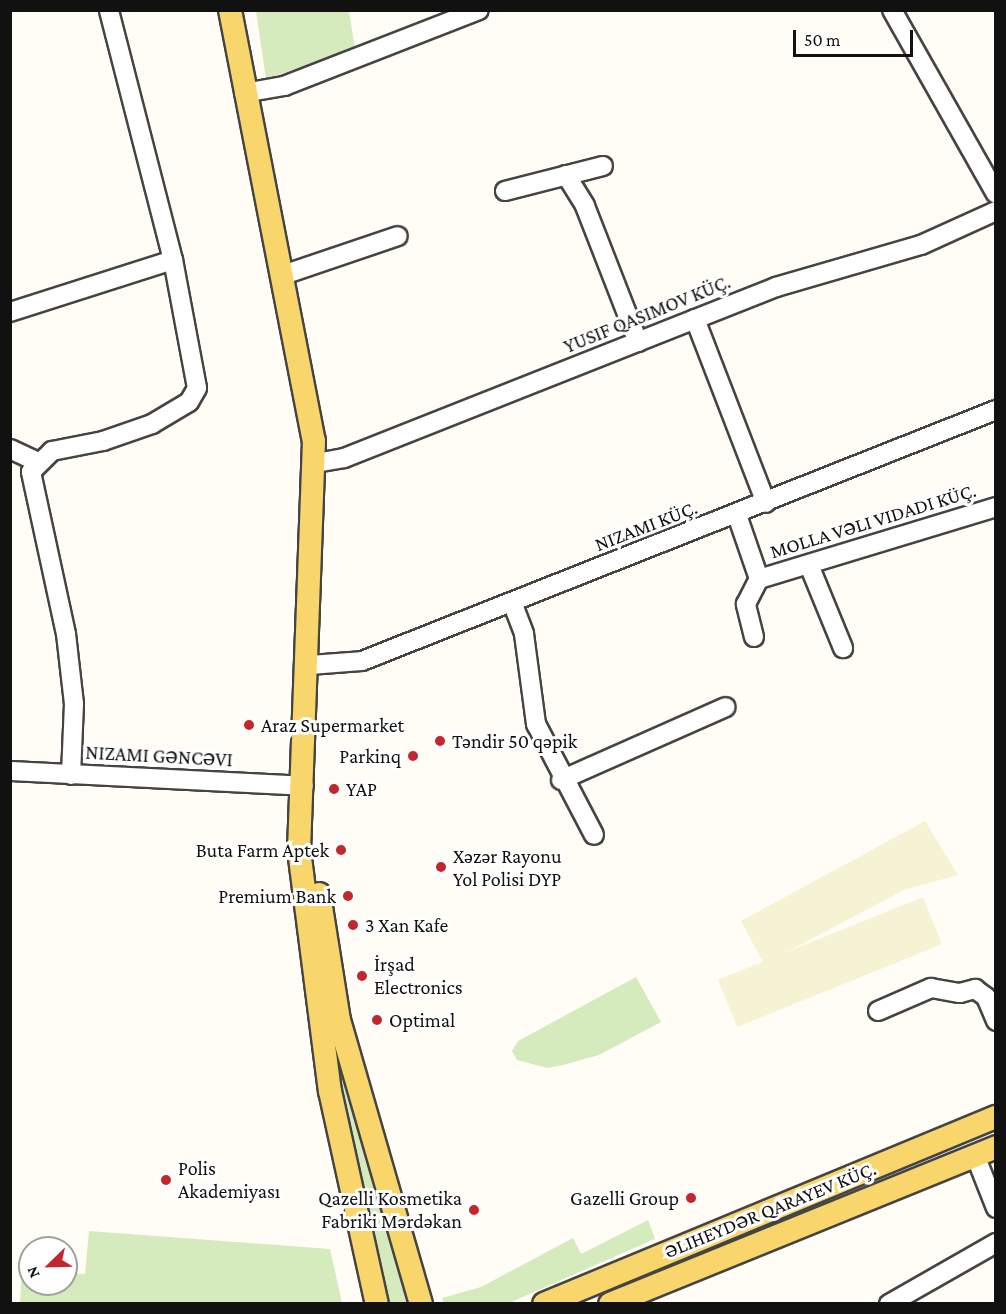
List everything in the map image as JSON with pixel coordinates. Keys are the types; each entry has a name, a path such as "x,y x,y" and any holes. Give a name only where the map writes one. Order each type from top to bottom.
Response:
{"main road":[{"path":"230,10 244,93 283,275 316,463 304,786 299,850 319,1023 377,1304"},
{"path":"304,786 339,1020 421,1304"},
{"name":"ƏLIHEYDƏR QARAYEV KÜÇ.","path":"544,1304 996,1117"},
{"name":"ƏLIHEYDƏR QARAYEV KÜÇ.","path":"610,1304 986,1151"},
{"path":"712,1234 722,1258"}],"street":[{"path":"71,775 72,686 60,602 32,486 36,461 52,451 133,432 180,409 195,395 196,362 173,260 109,10"},
{"path":"244,93 284,86 479,10"},
{"path":"892,10 996,194"},
{"path":"505,191 603,166"},
{"path":"566,175 585,207 638,342"},
{"path":"316,463 344,458 792,281 921,245 996,211"},
{"path":"283,275 398,236"},
{"path":"10,312 173,260"},
{"path":"695,319 766,503"},
{"name":"NIZAMI KÜÇ.","path":"309,665 352,664 737,515 996,410"},
{"path":"10,449 36,461"},
{"name":"MOLLA VƏLI VIDADI KÜÇ.","path":"737,515 759,579 996,507"},
{"path":"809,565 843,648"},
{"path":"754,637 746,604 759,579"},
{"path":"512,602 524,634 536,724 561,780 594,835"},
{"path":"561,780 726,707"},
{"name":"NIZAMI GƏNCƏVI","path":"10,771 304,786"},
{"path":"878,1011 931,988 960,993 975,988 986,997 996,1021"},
{"path":"986,1151 996,1208"},
{"path":"889,1304 996,1244"}],"shaded area":[{"path":"925,821 958,875 904,890 764,964 741,921"},
{"path":"923,897 942,944 737,1027 718,980"}],"green space":[{"path":"256,11 349,11 355,48 266,79"},
{"path":"636,977 661,1022 599,1055 563,1065 547,1068 517,1060 512,1051 518,1041"},
{"path":"336,1049 409,1303 388,1303 328,1053"},
{"path":"648,1220 655,1239 509,1303 444,1303 442,1298 481,1287 573,1238 581,1254"},
{"path":"89,1231 330,1249 342,1303 20,1303 20,1296 78,1296 78,1274 85,1274"}],"place":[{"name":"Araz Supermarket","path":"249,725"},
{"name":"Təndir 50 qəpik","path":"440,741"},
{"name":"Parkinq","path":"413,756"},
{"name":"YAP","path":"334,789"},
{"name":"Buta Farm Aptek","path":"341,850"},
{"name":"Xəzər Rayonu Yol Polisi DYP","path":"441,867"},
{"name":"Premium Bank","path":"348,896"},
{"name":"3 Xan Kafe","path":"353,925"},
{"name":"İrşad Electronics","path":"362,976"},
{"name":"Optimal","path":"377,1020"},
{"name":"Polis Akademiyası","path":"166,1180"},
{"name":"Gazelli Group","path":"691,1198"},
{"name":"Qazelli Kosmetika Fabriki Mərdəkan","path":"474,1210"}]}
